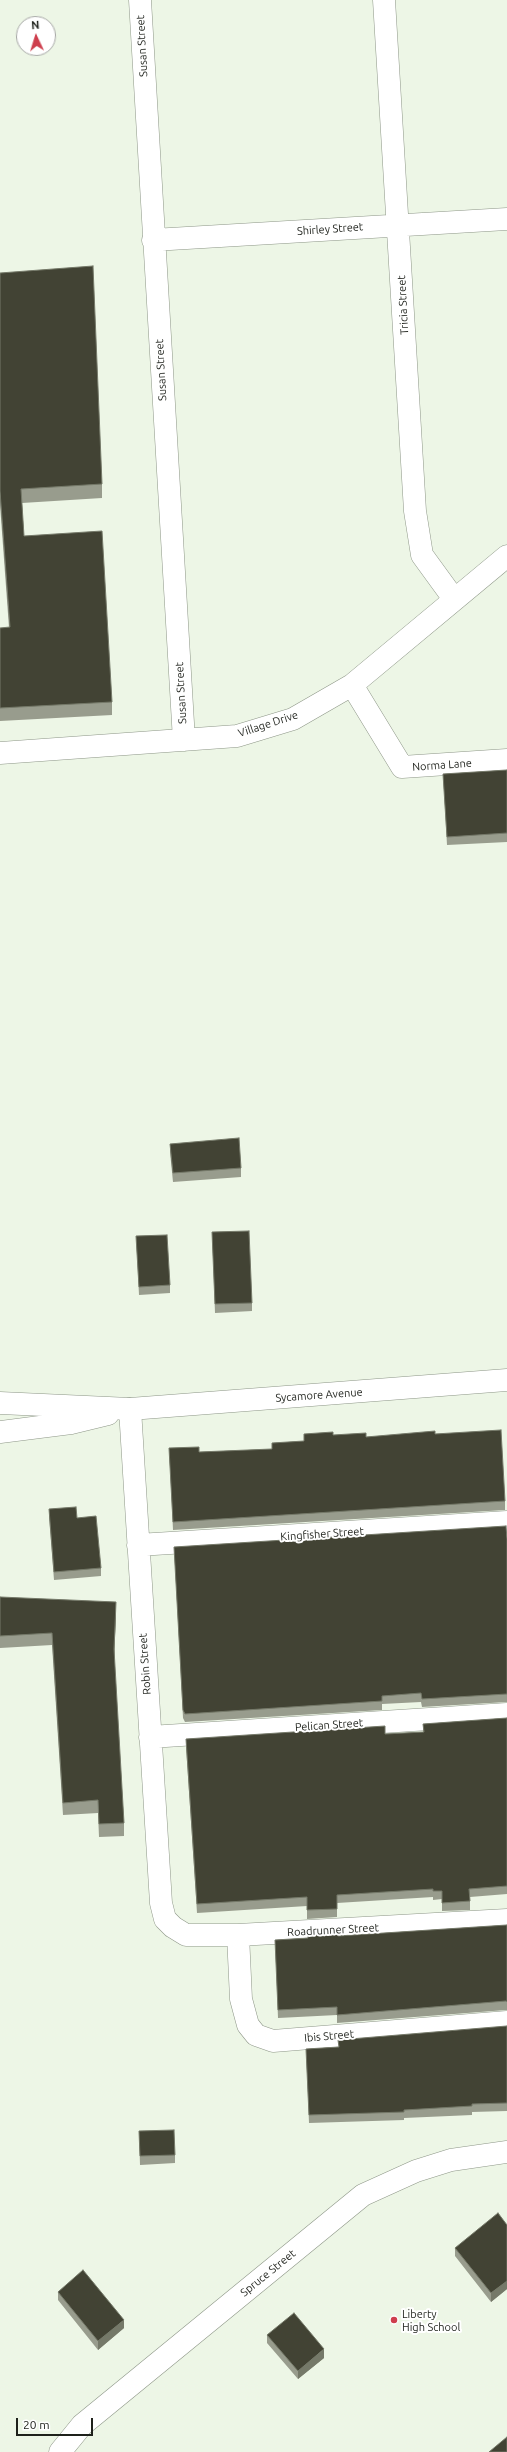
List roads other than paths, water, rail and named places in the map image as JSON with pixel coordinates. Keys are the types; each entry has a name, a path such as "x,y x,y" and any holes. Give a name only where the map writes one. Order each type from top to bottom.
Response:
{"street":[{"name":"Susan Street","path":"140,0 153,240 184,740"},
{"name":"Tricia Street","path":"384,0 415,511 422,555 454,599"},
{"name":"Shirley Street","path":"153,240 398,224 507,219"},
{"name":"Village Drive","path":"0,753 238,736 293,719 352,685 507,556"},
{"name":"Norma Lane","path":"352,685 402,768 507,760"},
{"name":"Sycamore Avenue","path":"0,1402 130,1409 507,1380"},
{"name":"Sycamore Avenue","path":"0,1432 72,1423 130,1409"},
{"name":"Robin Street","path":"130,1409 161,1903 165,1919"},
{"name":"Kingfisher Street","path":"138,1546 507,1522"},
{"name":"Pelican Street","path":"150,1736 507,1714"},
{"name":"Roadrunner Street","path":"165,1919 172,1927 186,1935 238,1935 507,1920"},
{"name":"Ibis Street","path":"238,1935 241,1999 248,2025 256,2035 272,2041 507,2022"},
{"name":"Spruce Street","path":"60,2452 82,2425 363,2195 416,2171 451,2160 507,2152"}],"place":[{"name":"Liberty High School","path":"394,2320"}]}
